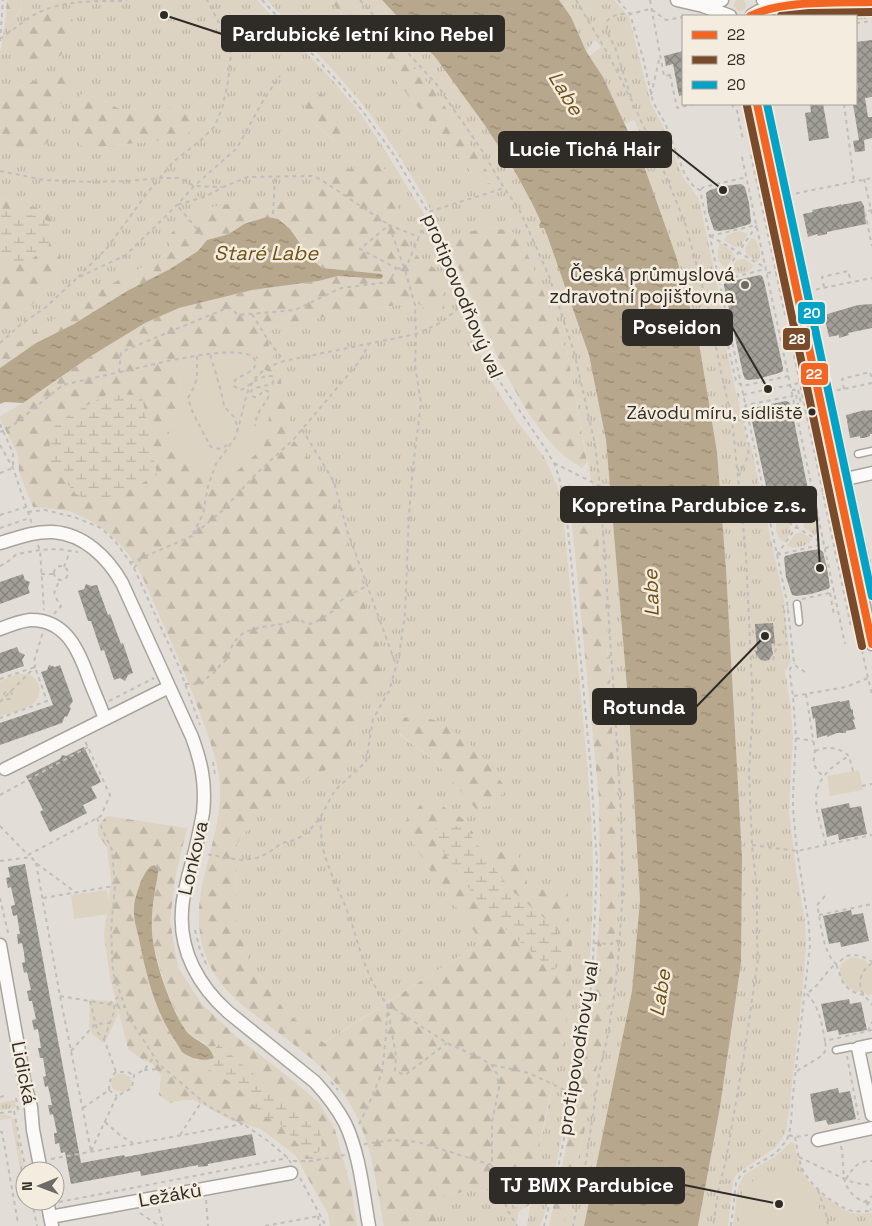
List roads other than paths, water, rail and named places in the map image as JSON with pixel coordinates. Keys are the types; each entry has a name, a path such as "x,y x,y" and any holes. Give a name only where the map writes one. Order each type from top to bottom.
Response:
{"street":[{"path":"676,0 703,6 727,15"},
{"path":"703,6 722,0"},
{"path":"726,0 726,9 729,15"},
{"path":"751,15 755,7 754,0"},
{"path":"763,0 802,3 872,2"},
{"path":"752,15 767,9 802,3"},
{"path":"757,105 837,481 867,645"},
{"path":"837,481 872,473"},
{"name":"Lonkova","path":"0,543 35,533 65,533 87,543 97,551 111,565 122,583 192,737 203,772 204,813 184,892 182,911 182,929 186,950 192,966 202,984 215,1001 303,1071 327,1095 336,1108 345,1124 356,1153 369,1226"},
{"path":"0,628 24,621 36,620 51,624 65,633 79,652 105,719"},
{"path":"5,769 170,687"},
{"name":"Lidická","path":"0,945 25,1085 31,1108 39,1161"},
{"path":"872,1045 852,1048 872,1115"},
{"path":"818,1140 872,1128"},
{"name":"Ležáků","path":"51,1222 290,1167"}],"lane":[{"path":"858,454 872,451"},
{"path":"796,602 799,622"},
{"path":"836,1050 852,1048"}],"water":[{"name":"Labe","path":"382,0 559,0 571,17 586,51 603,77 644,166 676,256 698,337 717,452 726,569 742,857 741,963 720,1107 698,1226 584,1226 632,991 640,900 629,711 606,440 589,355 547,235 544,228 540,228 541,222 514,170 484,124 436,58"},
{"name":"Staré Labe","path":"267,217 278,219 290,229 310,258 322,268 382,274 383,276 381,279 338,276 318,281 252,290 179,308 145,323 91,356 23,403 5,402 0,404 0,368 36,343 74,324 127,291 170,269 198,251 207,240 229,234 244,224"},
{"path":"154,865 158,868 158,871 152,911 152,933 159,967 172,1004 182,1025 191,1036 209,1049 214,1058 198,1059 182,1052 162,1018 148,979 135,924 134,904 143,877 148,868"}],"place":[{"name":"Pardubické letní kino Rebel","path":"164,15"},
{"name":"Lucie Tichá Hair","path":"723,190"},
{"name":"Česká průmyslová zdravotní pojišťovna","path":"745,285"},
{"name":"Poseidon","path":"768,389"},
{"name":"Závodu míru, sídliště","path":"812,412"},
{"name":"Kopretina Pardubice z.s.","path":"820,568"},
{"name":"Rotunda","path":"765,636"},
{"name":"TJ BMX Pardubice","path":"779,1204"}]}
